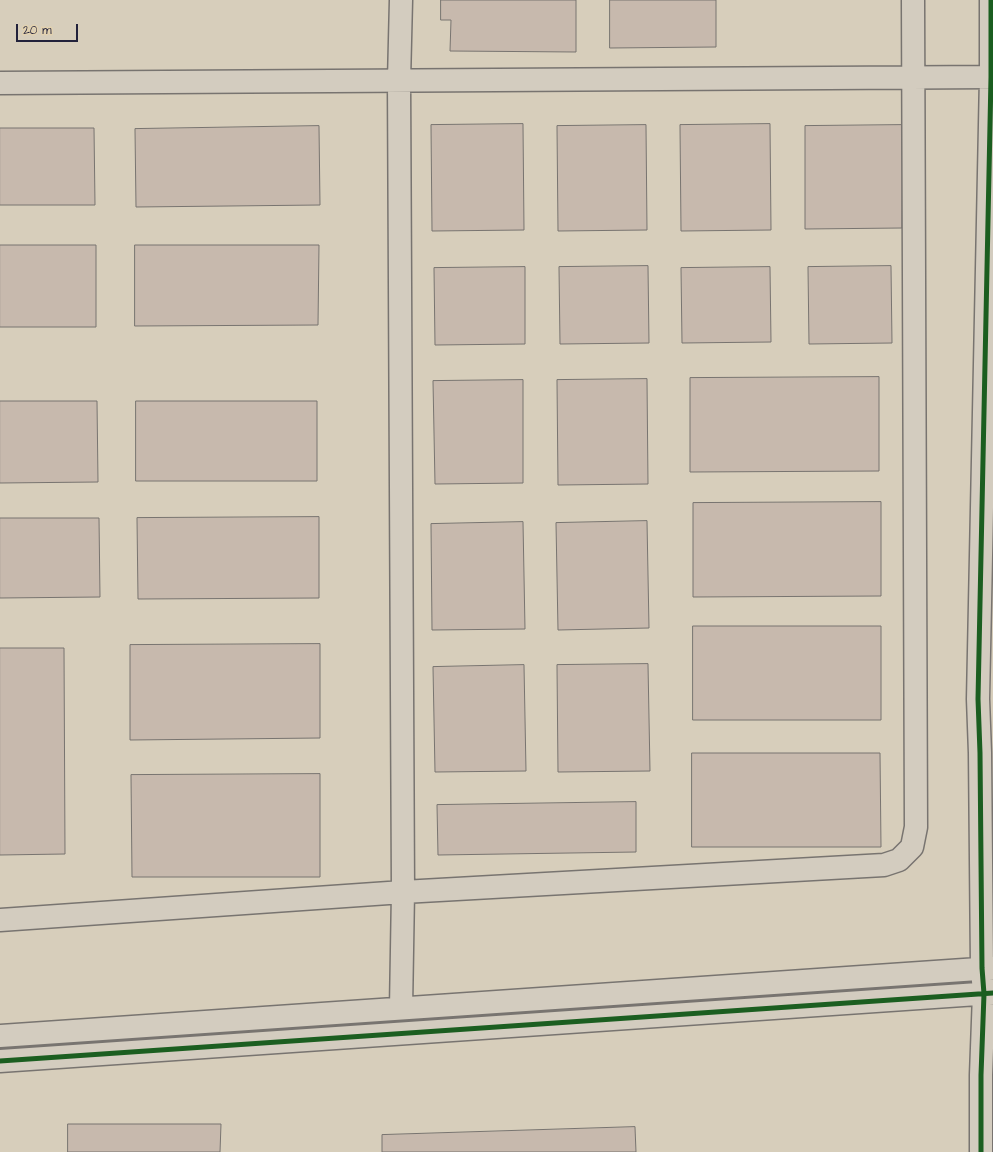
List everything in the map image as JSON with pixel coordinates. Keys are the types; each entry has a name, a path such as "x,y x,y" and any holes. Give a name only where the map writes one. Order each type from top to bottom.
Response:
{"street":[{"path":"401,0 399,81 403,892 401,1008"},
{"path":"0,920 403,892 884,865 899,860 912,848 916,827 913,0"},
{"path":"981,1152 981,1075 989,981 978,699 992,77 991,0"},
{"path":"0,83 992,77"},
{"path":"0,1036 401,1008 989,981"},
{"path":"0,1061 989,981"}],"building":[{"path":"441,0 576,0 576,52 450,51 451,20 441,20"},
{"path":"610,0 716,0 716,47 610,48"},
{"path":"523,124 524,230 432,231 431,125"},
{"path":"770,124 771,230 681,231 680,125"},
{"path":"646,125 647,230 558,231 557,126"},
{"path":"903,125 902,228 805,229 805,126"},
{"path":"319,126 320,205 136,207 135,129"},
{"path":"0,128 94,128 95,205 0,205"},
{"path":"0,245 96,245 96,327 0,327"},
{"path":"135,245 319,245 318,325 135,326"},
{"path":"648,266 649,343 560,344 559,267"},
{"path":"891,266 892,343 809,344 808,267"},
{"path":"525,267 525,344 435,345 434,268"},
{"path":"770,267 771,342 682,343 681,268"},
{"path":"879,377 879,471 690,472 690,378"},
{"path":"647,379 648,484 558,485 557,380"},
{"path":"523,380 523,483 435,484 433,381"},
{"path":"0,401 97,401 98,482 0,483"},
{"path":"136,401 317,401 317,481 136,481"},
{"path":"881,502 881,596 693,597 693,503"},
{"path":"319,517 319,598 138,599 137,518"},
{"path":"0,518 99,518 100,597 0,598"},
{"path":"647,521 649,628 558,630 556,523"},
{"path":"523,522 525,629 432,630 431,524"},
{"path":"693,626 881,626 881,720 693,720"},
{"path":"320,644 320,738 130,740 130,645"},
{"path":"0,648 64,648 65,854 0,855"},
{"path":"648,664 650,771 558,772 557,665"},
{"path":"524,665 526,771 435,772 433,667"},
{"path":"692,753 880,753 881,847 692,847"},
{"path":"320,774 320,877 132,877 131,775"},
{"path":"636,802 636,852 438,855 437,805"},
{"path":"68,1124 221,1124 220,1152 68,1152"},
{"path":"635,1127 636,1152 382,1152 382,1135"}],"cycle path":[{"path":"981,1152 981,1075 984,994 982,968 978,699 991,77 991,0"},
{"path":"0,1061 993,993"}]}
